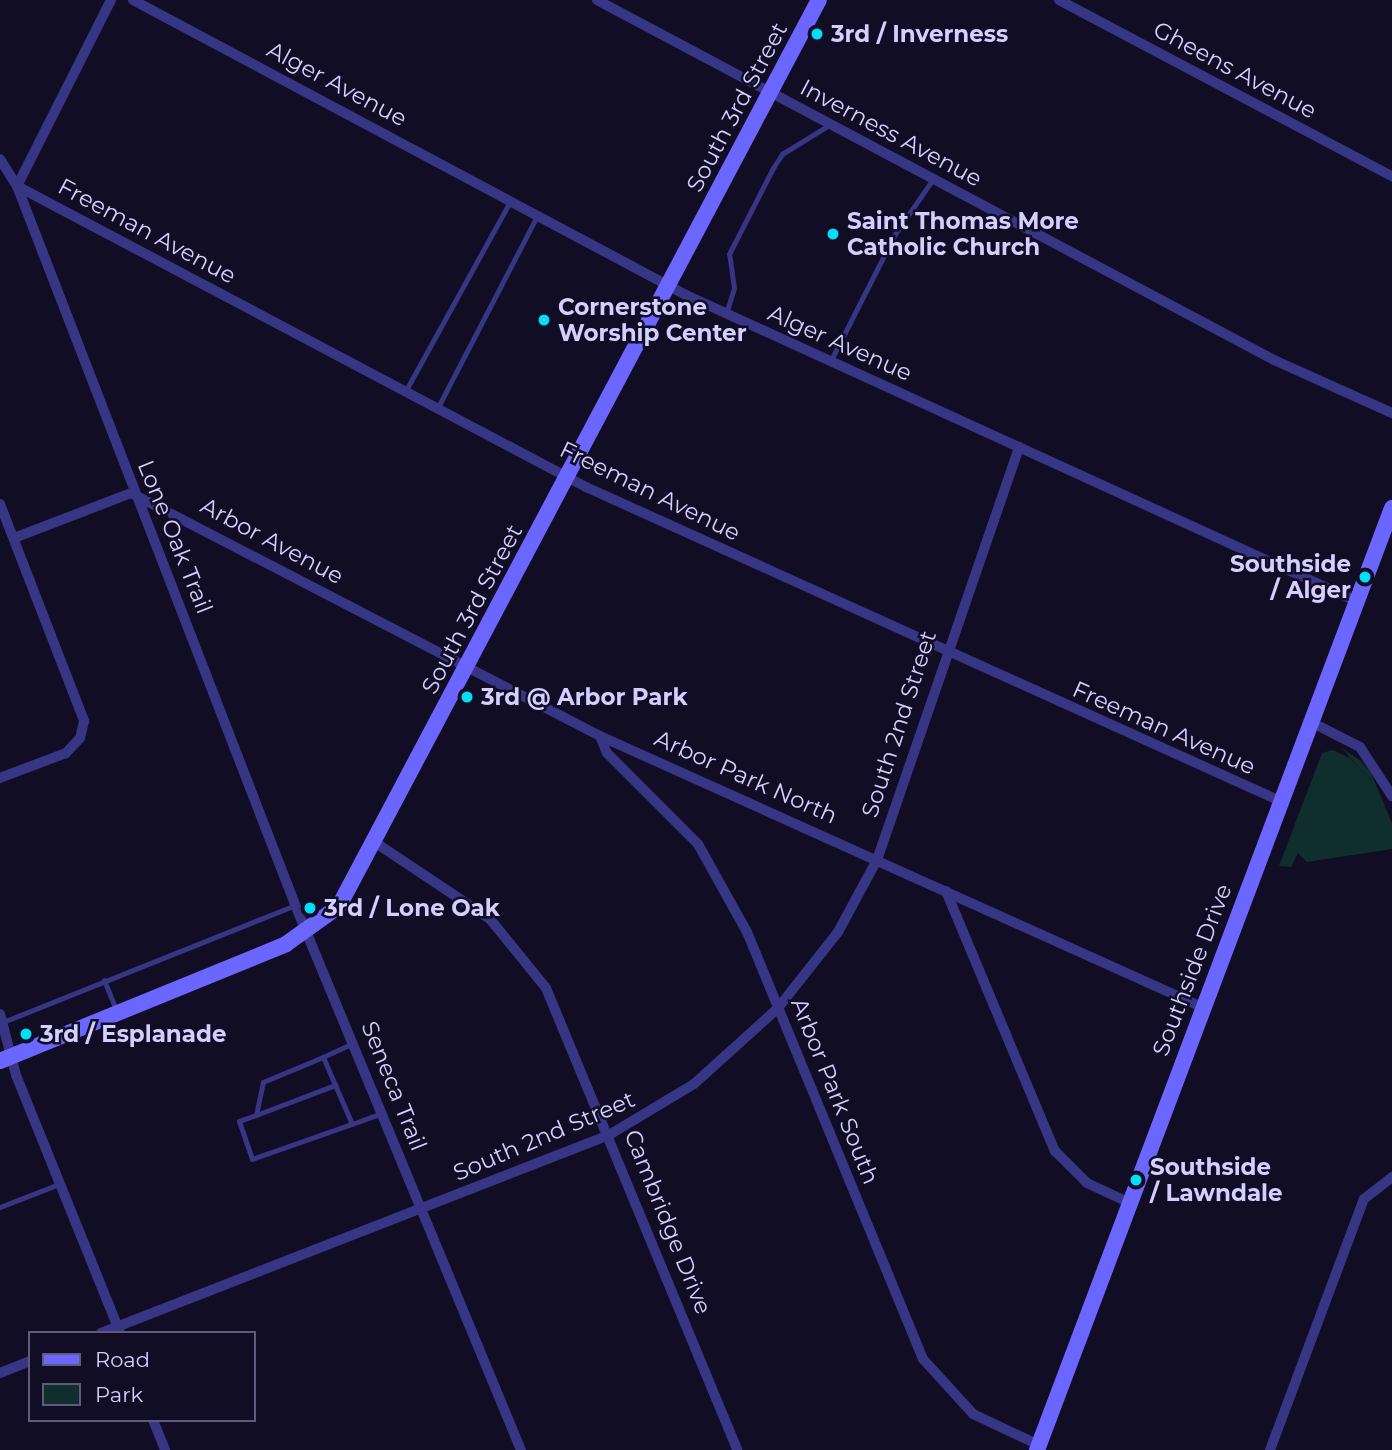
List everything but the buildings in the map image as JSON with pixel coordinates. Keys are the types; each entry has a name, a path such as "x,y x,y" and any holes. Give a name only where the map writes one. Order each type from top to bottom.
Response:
{"street":[{"path":"17,186 111,0"},
{"name":"Alger Avenue","path":"133,0 726,314 1356,601"},
{"name":"Inverness Avenue","path":"597,0 1336,392 1392,413"},
{"name":"South 3rd Street","path":"6,1058 308,933 340,906 376,843 567,475 819,0"},
{"name":"Gheens Avenue","path":"1059,0 1392,176"},
{"name":"Lone Oak Trail","path":"0,159 17,186 308,933"},
{"name":"Freeman Avenue","path":"17,186 567,475 944,652 1280,802"},
{"name":"South 2nd Street","path":"118,1329 609,1135 694,1084 778,1008 838,932 877,860 944,652 1019,447"},
{"path":"14,538 123,493 137,496"},
{"name":"Arbor Avenue","path":"137,496 466,669"},
{"path":"0,504 84,721 80,738 66,753 0,778"},
{"name":"Southside Drive","path":"1038,1448 1128,1202 1392,508"},
{"name":"Arbor Park North","path":"466,669 600,736 1202,1007"},
{"path":"1311,722 1360,747 1392,796"},
{"name":"Arbor Park South","path":"600,736 607,754 677,819 710,863 778,1008 923,1359 973,1414 1038,1448"},
{"name":"Cambridge Drive","path":"376,843 455,891 521,951 567,1030 737,1450"},
{"path":"946,891 1055,1151 1087,1183 1128,1202"},
{"name":"Seneca Trail","path":"308,933 521,1450"},
{"path":"1,1020 6,1058 118,1329"},
{"path":"1270,1450 1364,1199 1392,1177"},
{"path":"0,1373 28,1362"},
{"path":"154,1422 165,1450"}],"lane":[{"path":"726,314 734,288 729,254 773,168 782,155 829,125"},
{"path":"830,362 895,234 933,179"},
{"path":"406,390 511,200"},
{"path":"438,407 538,214"},
{"path":"1,1020 296,905"},
{"path":"104,980 117,1013"},
{"path":"256,1115 263,1082 354,1043"},
{"path":"323,1057 352,1124"},
{"path":"335,1085 239,1121 252,1159 383,1113"},
{"path":"0,1207 59,1184"}],"green space":[{"path":"1342,748 1361,761 1371,773 1392,823 1392,849 1307,862 1298,853 1291,867 1279,866 1322,753 1333,750 1350,758 1374,785"}],"place":[{"name":"3rd / Inverness","path":"817,34"},
{"name":"Saint Thomas More Catholic Church","path":"833,234"},
{"name":"Cornerstone Worship Center","path":"544,320"},
{"name":"Southside / Alger","path":"1365,577"},
{"name":"3rd @ Arbor Park","path":"467,697"},
{"name":"3rd / Lone Oak","path":"310,908"},
{"name":"3rd / Esplanade","path":"26,1034"},
{"name":"Southside / Lawndale","path":"1136,1180"}]}
